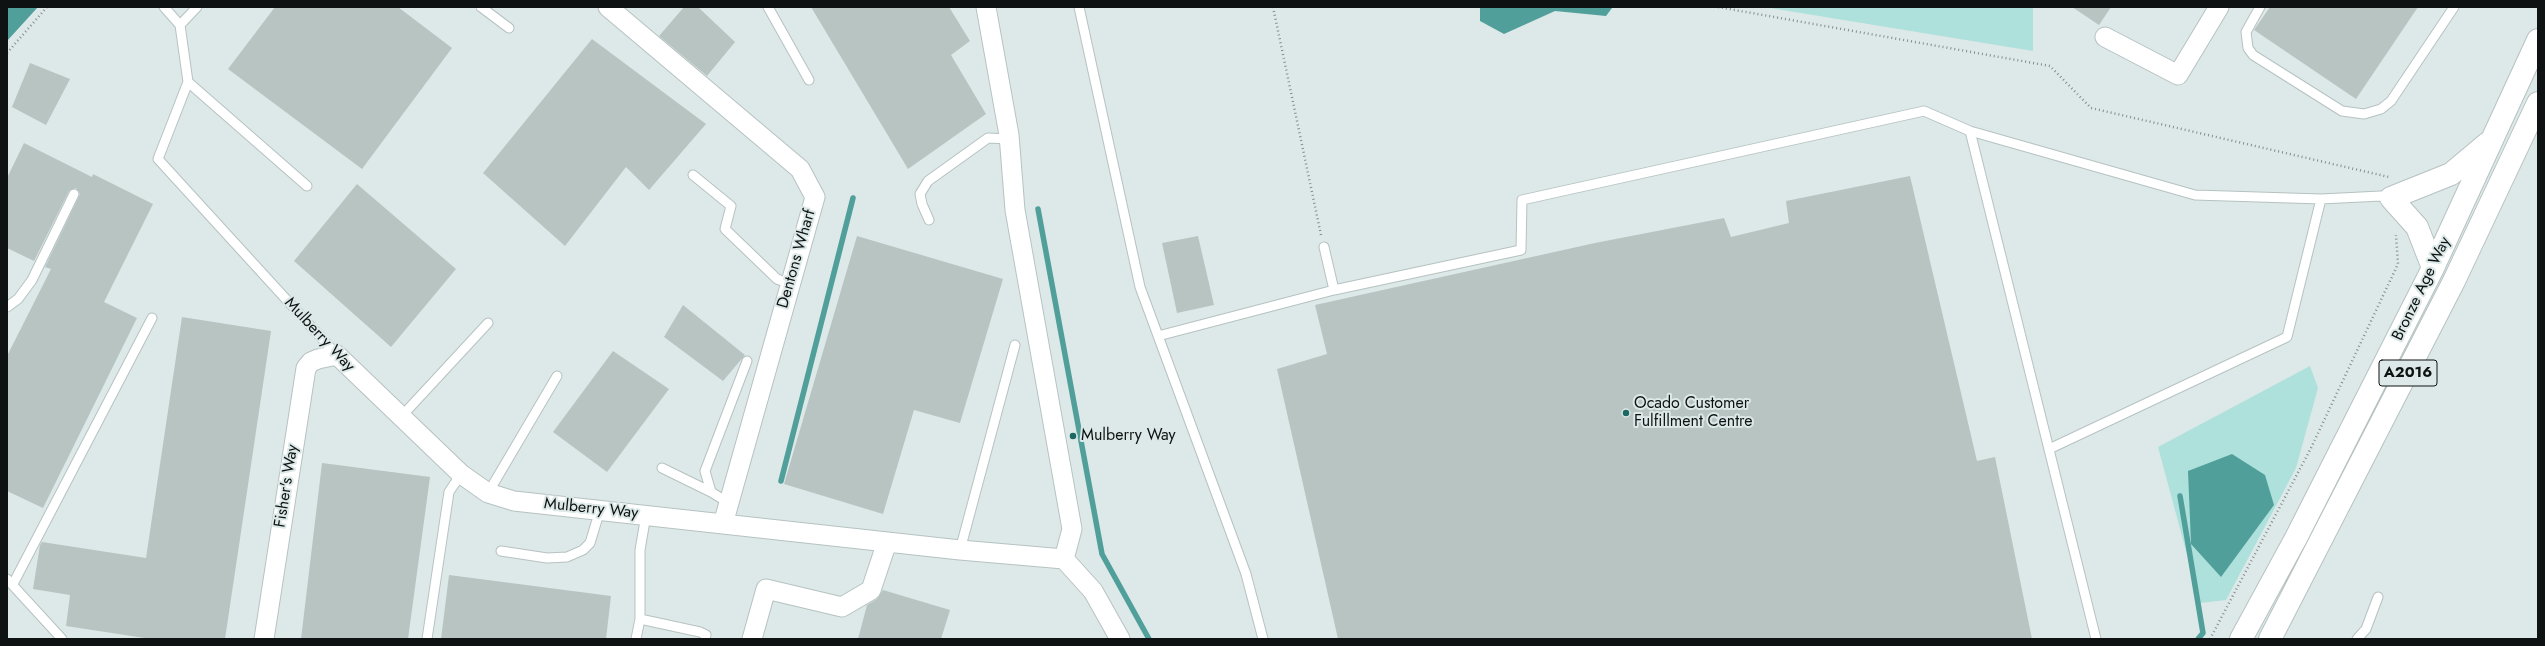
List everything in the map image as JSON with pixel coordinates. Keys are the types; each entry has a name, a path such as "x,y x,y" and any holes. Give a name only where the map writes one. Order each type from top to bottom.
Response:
{"main road":[{"name":"Bronze Age Way","path":"2241,639 2296,538 2433,268 2538,40"},
{"name":"Bronze Age Way","path":"2270,639 2454,281 2538,102"},
{"path":"2433,268 2417,227 2392,188 2451,174 2492,140"}],"street":[{"name":"Dentons Wharf","path":"608,7 800,169 815,197 723,524"},
{"path":"986,7 1009,139 1015,210 1072,529 1064,559 1093,592 1120,639"},
{"path":"2105,37 2178,75 2219,7"},
{"name":"Mulberry Way","path":"337,355 400,418 461,474 488,493 514,500 600,510 960,550 1064,559"},
{"name":"Fisher's Way","path":"264,639 306,368 310,362 337,355"},
{"path":"752,639 766,589 842,607 871,590 887,542"}],"lane":[{"path":"164,7 180,25 188,82 307,186"},
{"path":"180,25 197,7"},
{"path":"481,7 509,28"},
{"path":"768,7 809,80"},
{"path":"1079,7 1140,287 1246,574 1263,639"},
{"path":"2260,7 2246,32 2248,48 2253,55 2342,111 2364,114 2381,109 2391,101 2454,7"},
{"name":"Mulberry Way","path":"188,82 158,159 337,355"},
{"path":"1158,336 1334,290 1521,250 1522,200 1924,110 1970,131 2195,196 2321,199 2381,196 2392,188"},
{"path":"1970,131 2096,639"},
{"path":"929,220 922,204 920,194 928,181 988,138 1009,139"},
{"path":"693,175 731,206 725,229 777,279 790,284"},
{"path":"7,307 18,299 32,280 74,194"},
{"path":"2049,449 2287,337 2321,199"},
{"path":"1324,247 1334,290"},
{"path":"58,637 10,582 152,318"},
{"path":"400,418 488,323"},
{"path":"960,550 1015,345"},
{"path":"711,492 705,471 747,361"},
{"path":"488,493 557,376"},
{"path":"662,468 711,492 729,503"},
{"path":"427,639 449,492 461,474"},
{"path":"501,551 547,558 567,558 583,550 590,543 600,510"},
{"path":"636,639 640,619 640,550 646,515"},
{"path":"2357,639 2366,629 2378,597"},
{"path":"640,619 700,632 706,635 705,639"}],"path":[{"path":"7,53 47,7"},
{"path":"1273,7 1324,247"},
{"path":"1718,7 2050,66 2091,108 2392,188"},
{"path":"2210,639 2315,442 2398,264 2398,238 2394,231"}],"shaded area":[{"path":"7,7 38,7 7,41"},
{"path":"1480,7 1612,8 1606,16 1555,11 1504,34 1480,21"},
{"path":"1764,7 2033,7 2033,51"},
{"path":"2310,366 2318,388 2296,468 2226,600 2200,603 2158,447"},
{"path":"2232,454 2265,475 2274,505 2221,577 2191,544 2188,471"}],"building":[{"path":"275,7 398,7 452,48 362,169 228,69"},
{"path":"684,7 698,7 735,42 707,76 659,36"},
{"path":"811,7 949,7 970,41 951,55 986,114 908,169"},
{"path":"2072,7 2111,7 2099,25"},
{"path":"2270,7 2418,7 2356,99 2254,30"},
{"path":"592,39 706,124 649,190 626,167 565,246 483,173"},
{"path":"30,63 70,79 46,125 12,107"},
{"path":"24,143 92,177 93,174 153,204 104,302 137,318 43,508 7,491 7,356 51,269 45,267 80,194 76,188 69,191 34,261 7,248 7,178"},
{"name":"Ocado Customer Fulfillment Centre","path":"1910,176 1977,461 1995,457 2032,639 1338,639 1277,369 1327,354 1315,305 1595,243 1724,218 1731,237 1789,223 1786,201"},
{"path":"357,184 456,269 391,347 294,261"},
{"path":"857,236 1003,279 960,423 914,410 883,514 784,484"},
{"path":"1198,236 1214,305 1177,313 1162,243"},
{"path":"683,305 745,355 723,381 664,337"},
{"path":"182,317 271,331 225,639 151,639 66,626 70,595 33,589 40,545 42,542 146,558"},
{"path":"613,351 669,389 607,472 553,432"},
{"path":"322,463 430,477 408,639 301,639"},
{"path":"449,575 611,596 606,639 441,639"},
{"path":"883,590 950,610 941,639 858,639 867,605 877,599"}],"waterway":[{"path":"781,481 853,198"},
{"path":"1038,209 1102,554 1149,639"},
{"path":"2180,496 2203,633 2198,639"}],"place":[{"name":"Ocado Customer Fulfillment Centre","path":"1626,413"},
{"name":"Mulberry Way","path":"1073,436"}]}
